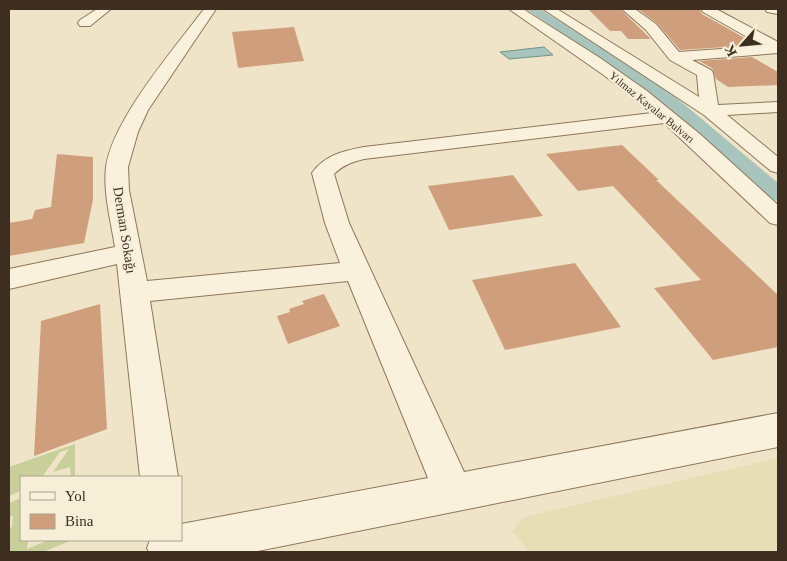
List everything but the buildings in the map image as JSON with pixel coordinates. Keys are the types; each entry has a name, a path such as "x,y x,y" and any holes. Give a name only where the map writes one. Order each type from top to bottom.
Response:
{"street":[{"path":"85,23 105,9"},
{"name":"Derman Sokağı","path":"159,476 135,292 118,190 117,167 120,153 139,110 210,9"},
{"name":"Yılmaz Kayalar Bulvarı","path":"515,9 612,74 668,117 778,218"},
{"name":"Yılmaz Kayalar Bulvarı","path":"549,9 710,111 778,167"},
{"path":"628,9 652,28 675,57 705,73 710,111 778,108"},
{"path":"707,9 778,48"},
{"path":"771,9 778,10"},
{"path":"675,57 778,48"},
{"path":"454,493 356,271 323,173 328,166 339,158 364,153 668,117"},
{"path":"9,279 128,253"},
{"path":"135,292 356,271"},
{"path":"168,547 778,430"}],"shaded area":[{"path":"778,458 778,552 530,552 512,531 524,517"}],"green space":[{"path":"75,444 75,476 71,476 70,467 53,472 69,449 60,452 43,476 20,476 20,491 9,496 9,467"},
{"path":"20,498 20,541 28,541 27,549 47,541 70,541 43,552 9,552 9,528 12,527 13,516 9,517 9,503"}],"water":[{"path":"544,47 553,55 509,59 500,52"}],"waterway":[{"path":"532,9 638,77 673,104 778,194"}]}
